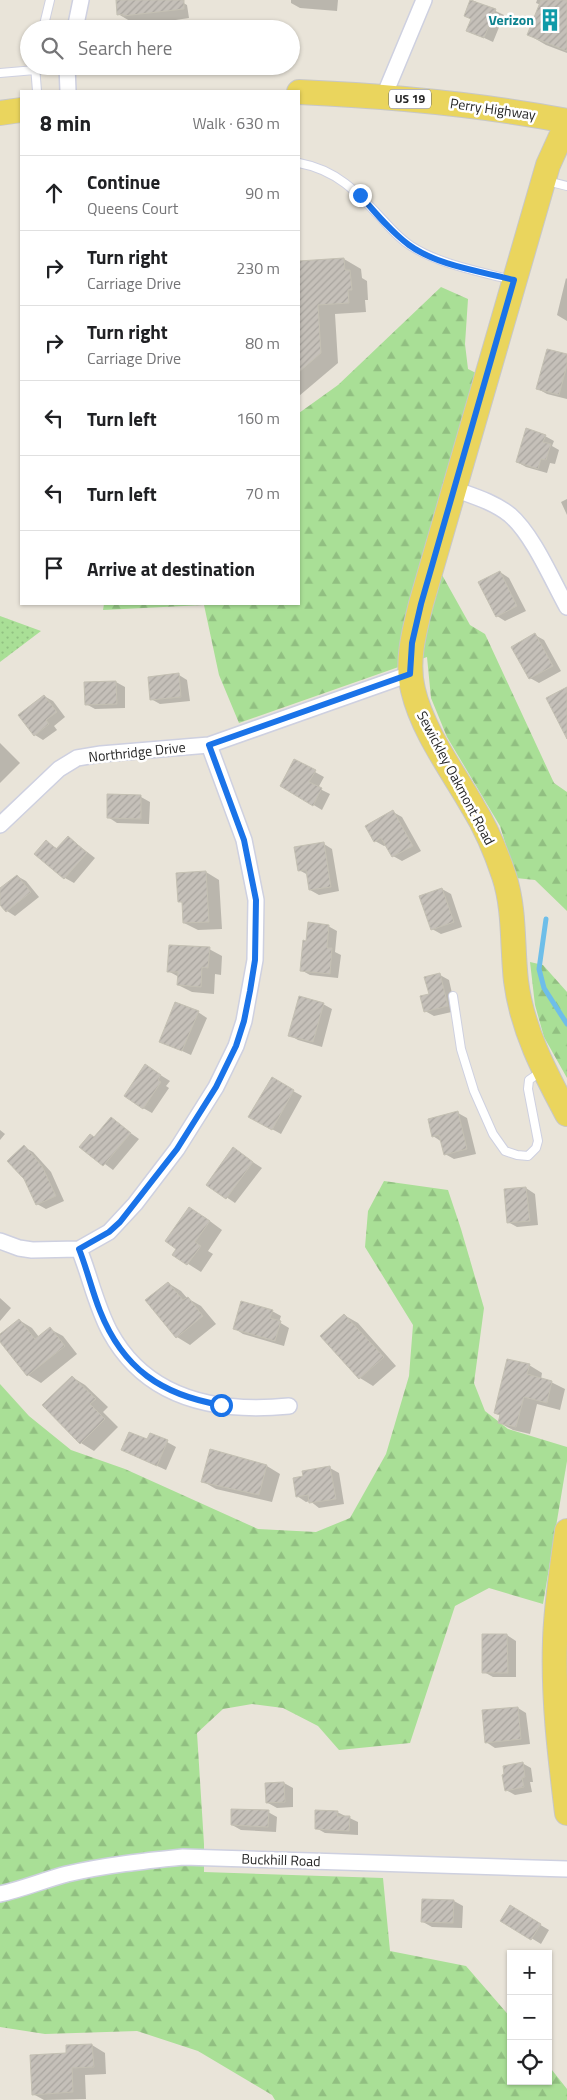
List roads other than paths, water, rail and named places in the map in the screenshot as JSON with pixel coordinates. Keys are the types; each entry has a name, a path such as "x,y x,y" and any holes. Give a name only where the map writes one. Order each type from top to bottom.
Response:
{"main road":[{"name":"Perry Highway","path":"300,92 384,96 476,105 567,122"},
{"path":"0,113 20,110"},
{"name":"Sewickley Oakmont Road","path":"567,122 551,156 454,489 416,625 410,674 413,690 423,719 485,828 504,876 512,916 519,999 529,1037 567,1114"},
{"path":"567,1531 555,1649 556,1710 567,1813"}],"street":[{"path":"77,20 81,0"},
{"path":"384,96 424,0"},
{"path":"67,75 68,90"},
{"path":"454,489 498,507 521,526 567,607"},
{"name":"Northridge Drive","path":"0,825 52,775 76,758 101,754 209,745 410,674"},
{"path":"0,1240 19,1248 32,1250 79,1249 109,1232 120,1222 177,1149 227,1067 244,1021 255,960 256,900 244,840 209,745"},
{"path":"79,1249 100,1311 110,1332 136,1368 158,1385 198,1401 221,1405 246,1409 289,1406"},
{"name":"Buckhill Road","path":"0,1894 96,1868 123,1863 183,1857 567,1869"}],"lane":[{"path":"45,20 50,0"},
{"path":"0,73 20,70"},
{"path":"36,75 37,90"},
{"path":"300,163 335,175 360,195 394,232 410,245 432,257 514,280"},
{"path":"544,180 567,186"},
{"path":"453,996 461,1049 474,1091 493,1134 505,1151 528,1156 536,1148 538,1141 528,1089 529,1080 544,1070"}],"waterway":[{"path":"546,919 539,969 544,988 567,1024"}],"place":[{"name":"Verizon","path":"550,20"}]}
